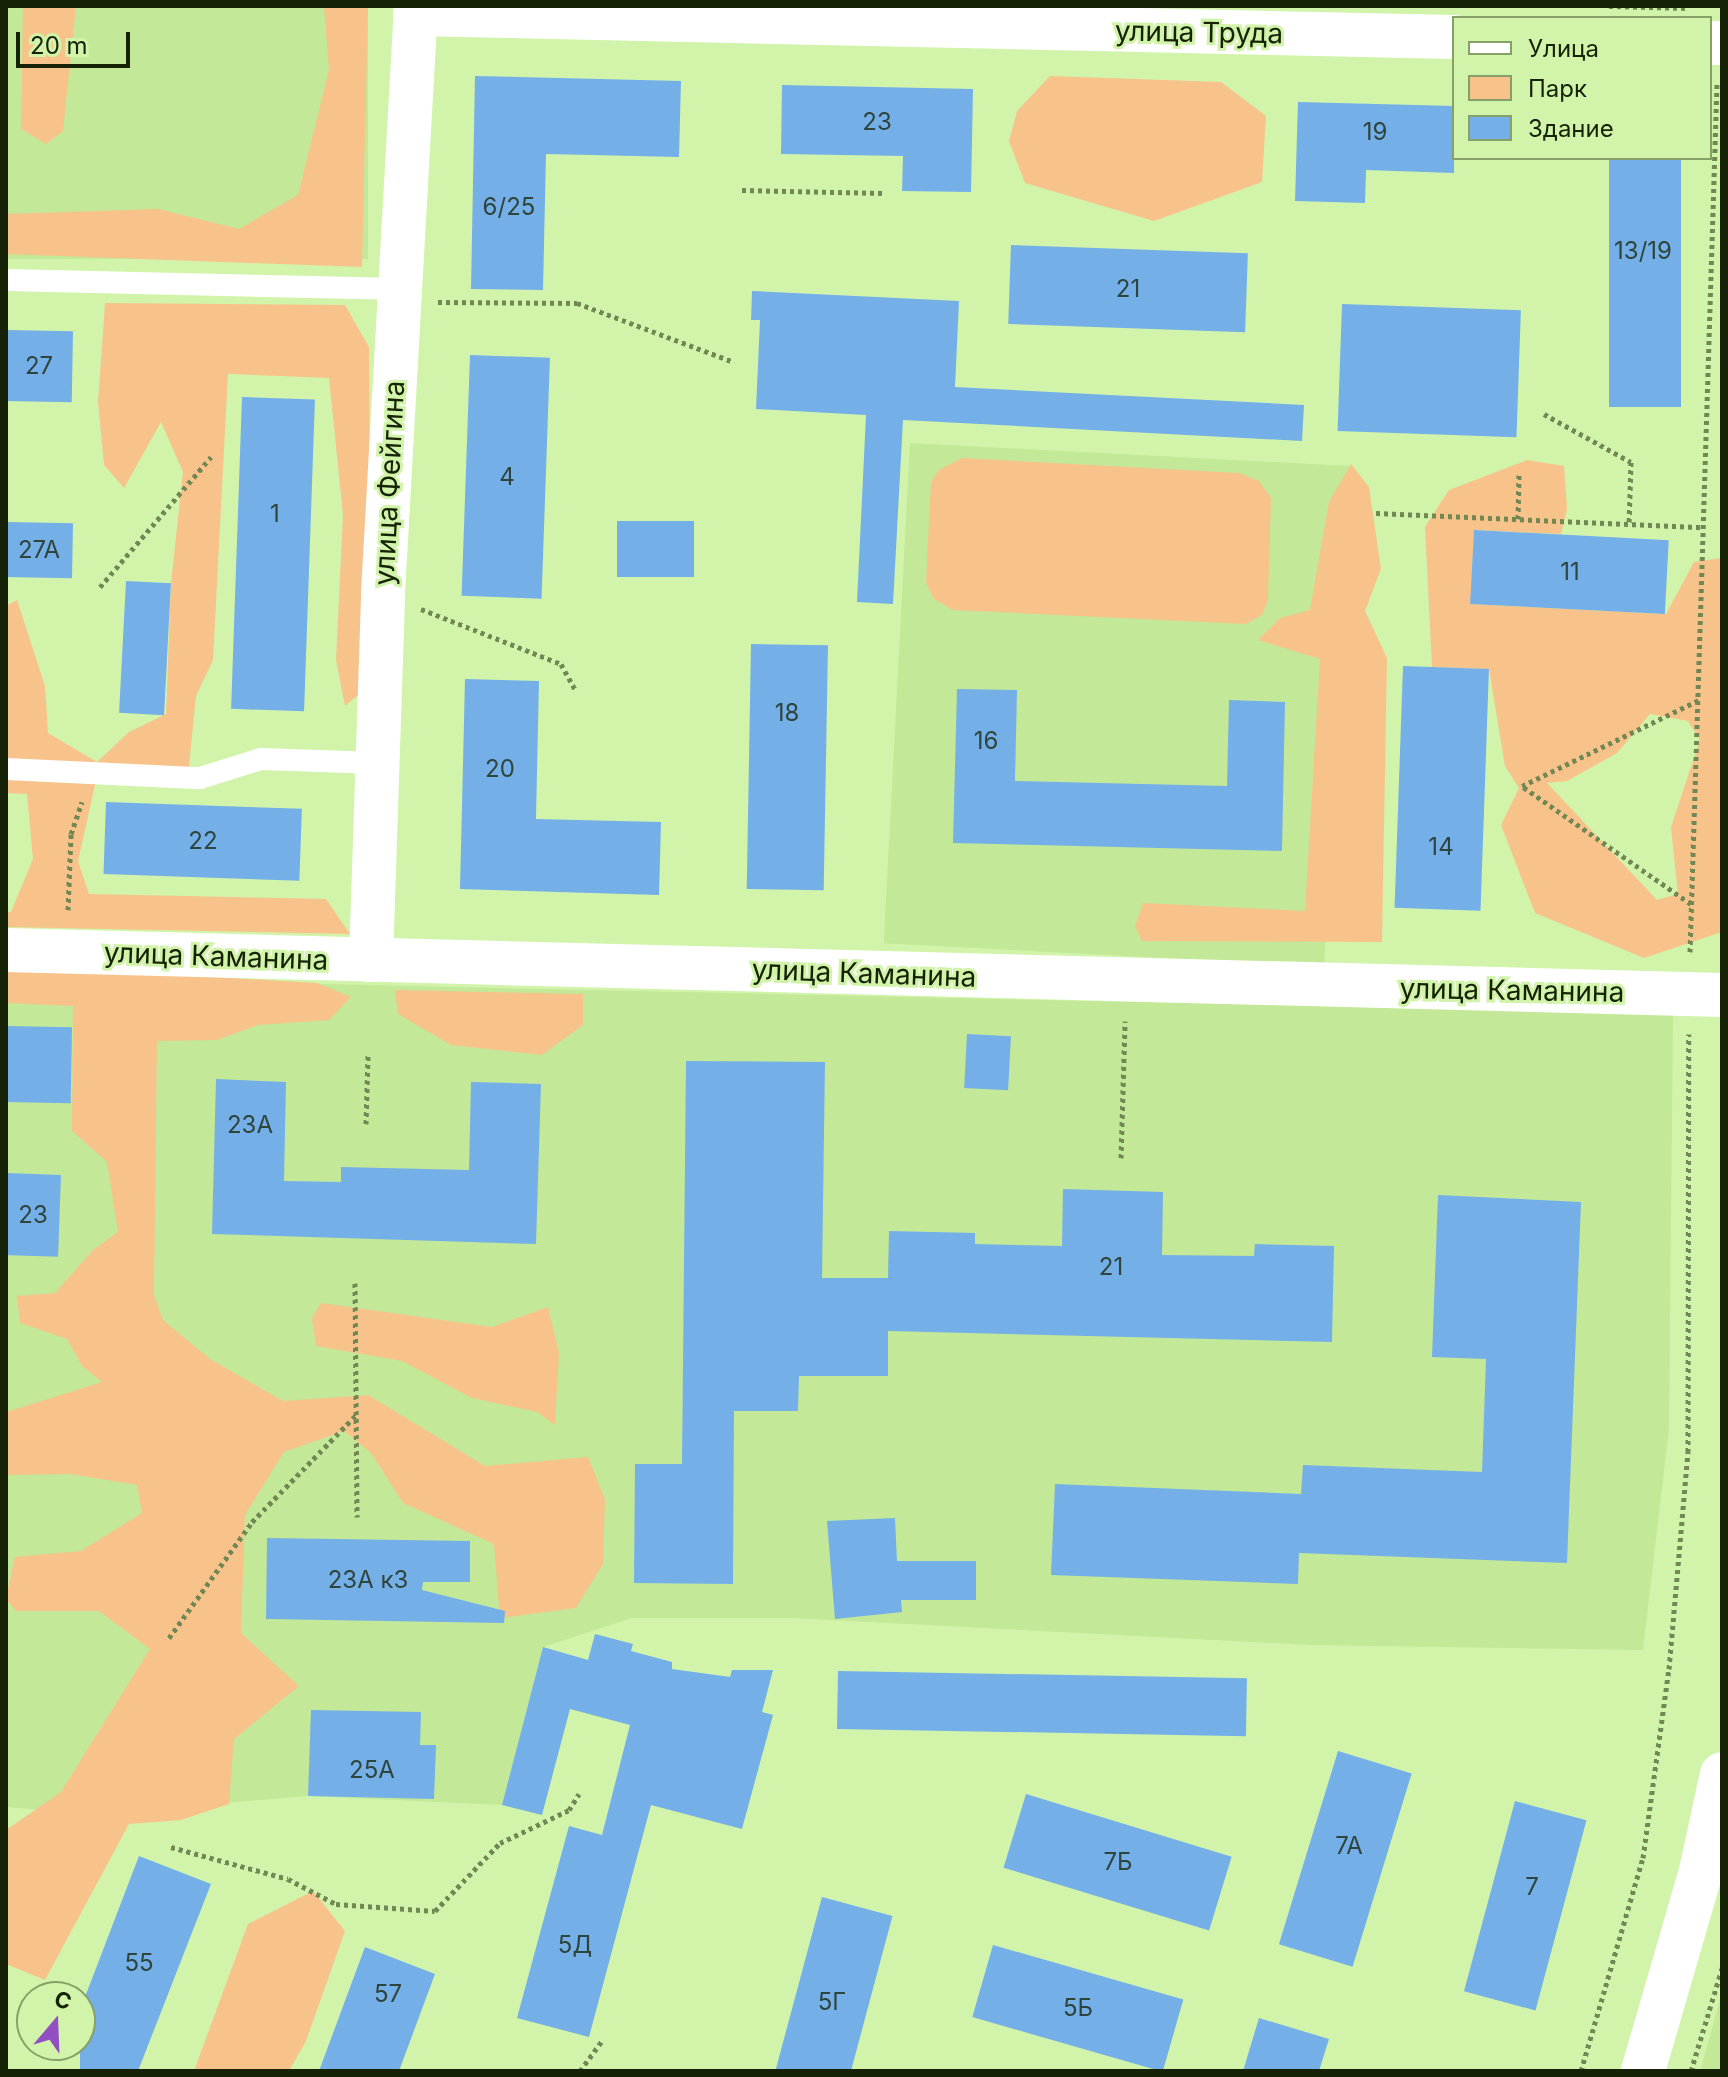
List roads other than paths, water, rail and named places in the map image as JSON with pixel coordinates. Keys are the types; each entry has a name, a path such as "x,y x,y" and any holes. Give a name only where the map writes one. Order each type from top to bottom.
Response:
{"street":[{"name":"улица Труда","path":"416,10 1452,37"},
{"name":"улица Фейгина","path":"371,972 383,593 416,10"},
{"name":"улица Каманина","path":"6,950 371,972 1126,980 1705,995"},
{"path":"1643,2071 1711,1874 1722,1774"}],"lane":[{"path":"6,280 400,295"},
{"path":"6,769 200,778 261,759 378,763"}]}
